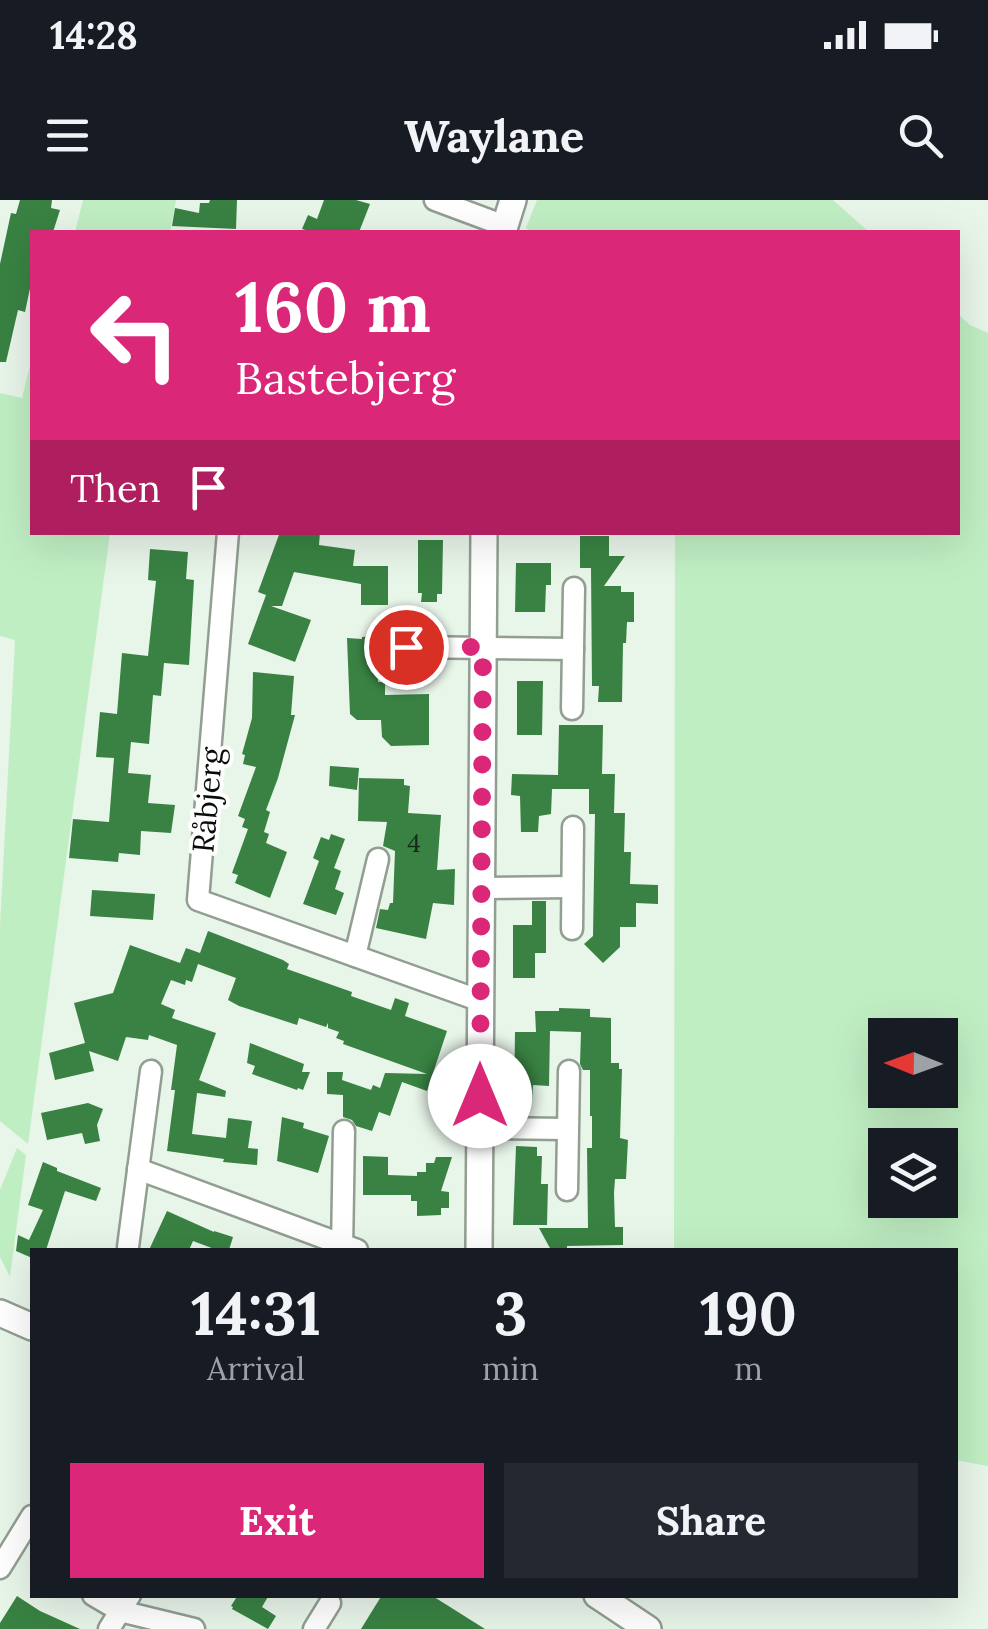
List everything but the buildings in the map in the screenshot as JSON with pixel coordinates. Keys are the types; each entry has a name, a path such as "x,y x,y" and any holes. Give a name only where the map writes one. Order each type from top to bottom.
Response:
{"street":[{"path":"435,200 504,229 513,200"},
{"name":"Råbjerg","path":"228,535 198,900 481,1001"},
{"path":"479,1248 484,535"},
{"path":"572,709 574,588"},
{"path":"406,647 573,649"},
{"path":"572,827 572,929"},
{"path":"356,956 378,859"},
{"path":"482,888 572,887"},
{"path":"128,1246 151,1071"},
{"path":"567,1190 569,1071"},
{"path":"480,1128 567,1129"},
{"path":"138,1170 347,1248 344,1131"},
{"path":"0,1313 30,1326"},
{"path":"0,1568 30,1519"},
{"path":"12,1548 30,1559"},
{"path":"97,1598 120,1612 194,1629"},
{"path":"602,1598 648,1629"},
{"path":"314,1629 330,1603"}],"green space":[{"path":"83,200 176,200 170,230 76,230"},
{"path":"537,200 833,200 867,230 528,230"},
{"path":"960,316 988,333 988,1466 958,1461 958,1248 674,1248 675,535 960,535"},
{"path":"30,365 30,535 110,535 28,1144 0,1121 0,926 15,640 0,636 0,393 22,398"},
{"path":"17,1148 26,1155 10,1277 0,1257 0,1190"}],"route":[{"path":"406,647 483,647 480,1096"}]}
